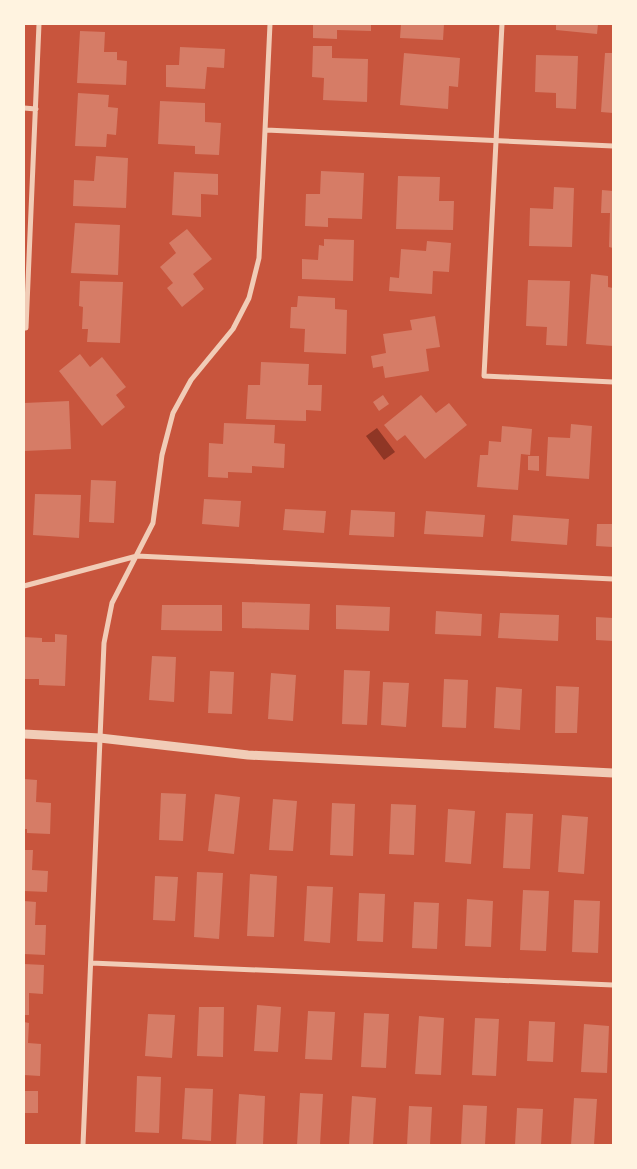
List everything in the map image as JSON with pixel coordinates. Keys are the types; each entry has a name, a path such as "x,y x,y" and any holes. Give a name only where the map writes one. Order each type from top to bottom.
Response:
{"street":[{"path":"25,328 39,24"},
{"path":"83,1145 104,643 112,603 153,523 162,456 172,413 191,380 233,329 249,298 259,258 270,24"},
{"path":"502,24 484,376 613,382"},
{"path":"24,108 36,109"},
{"path":"266,130 613,146"},
{"path":"24,586 137,556 613,579"},
{"path":"24,734 100,738 248,755 613,773"},
{"path":"91,963 613,985"}],"shaded area":[{"path":"377,428 395,452 384,460 366,436"}],"building":[{"path":"313,24 371,24 371,31 337,30 337,39 313,38"},
{"path":"401,24 444,24 443,40 400,38"},
{"path":"556,24 598,24 597,34 556,30"},
{"path":"80,31 105,32 104,52 117,52 117,60 127,61 126,85 77,83"},
{"path":"313,46 332,46 332,58 368,59 367,102 323,100 324,78 312,77"},
{"path":"180,47 225,49 224,68 207,67 205,89 166,87 166,65 179,65"},
{"path":"404,53 460,58 458,87 449,86 448,109 400,105"},
{"path":"605,53 613,53 613,113 601,112"},
{"path":"536,55 578,56 576,109 556,108 556,93 535,92"},
{"path":"78,93 109,95 108,107 118,108 116,135 107,134 106,147 75,146"},
{"path":"160,101 205,103 205,122 221,123 219,155 195,154 195,146 158,144"},
{"path":"96,156 128,158 126,208 73,206 74,180 94,181"},
{"path":"321,171 364,173 362,219 328,218 328,227 305,226 306,194 320,194"},
{"path":"174,172 218,174 218,195 201,194 201,217 172,215"},
{"path":"398,176 440,177 439,201 454,201 453,230 396,229"},
{"path":"554,187 574,188 572,247 529,246 530,208 553,209"},
{"path":"602,190 613,191 613,248 609,247 610,213 601,213"},
{"path":"75,223 120,225 118,275 71,273"},
{"path":"187,229 212,259 193,274 204,289 182,307 167,288 173,283 160,267 176,253 169,243"},
{"path":"324,239 354,240 353,281 302,279 302,259 318,260 319,245 324,246"},
{"path":"427,241 451,243 449,272 433,271 432,294 389,291 390,277 399,278 401,249 426,251"},
{"path":"591,274 608,276 608,287 613,288 613,346 586,344"},
{"path":"528,280 570,281 567,346 546,345 547,327 526,326"},
{"path":"80,281 123,282 120,343 87,342 88,329 82,329 83,307 79,306"},
{"path":"298,296 335,298 335,309 347,310 346,354 304,352 305,329 290,328 291,307 297,307"},
{"path":"435,316 440,347 426,349 429,371 385,378 383,366 373,368 371,356 386,353 383,334 412,330 410,320"},
{"path":"80,354 90,367 102,357 126,387 116,395 125,407 102,426 59,371"},
{"path":"261,362 309,364 308,385 322,385 321,411 306,410 306,421 246,419 248,385 260,385"},
{"path":"383,395 389,404 379,411 373,402"},
{"path":"421,395 436,413 449,403 467,425 425,459 405,435 397,441 384,425"},
{"path":"69,401 71,449 24,451 24,403"},
{"path":"224,423 275,425 274,443 285,444 284,468 252,466 252,473 228,472 228,478 208,477 209,443 223,444"},
{"path":"571,424 592,426 589,479 546,476 548,437 570,438"},
{"path":"502,426 532,429 530,455 521,454 518,490 477,487 480,455 488,455 489,441 501,442"},
{"path":"528,456 539,456 539,471 528,470"},
{"path":"91,480 116,481 114,523 89,522"},
{"path":"35,494 81,495 79,538 33,535"},
{"path":"204,499 241,501 239,527 202,524"},
{"path":"285,509 326,511 324,533 283,530"},
{"path":"351,510 395,512 394,537 349,535"},
{"path":"426,511 485,515 483,537 424,534"},
{"path":"513,515 569,519 567,545 511,541"},
{"path":"597,524 613,524 613,547 596,546"},
{"path":"242,602 310,604 309,630 242,628"},
{"path":"162,605 222,605 222,631 161,630"},
{"path":"336,605 390,607 389,631 336,629"},
{"path":"436,611 482,614 481,636 435,634"},
{"path":"500,613 559,615 558,641 498,638"},
{"path":"596,617 613,618 613,641 596,640"},
{"path":"55,634 67,635 65,686 39,685 39,679 24,679 24,637 42,638 42,642 55,642"},
{"path":"152,656 176,657 174,702 149,700"},
{"path":"344,670 370,671 367,725 342,724"},
{"path":"210,671 234,672 232,714 208,713"},
{"path":"271,673 296,675 293,721 268,719"},
{"path":"444,679 468,680 466,728 442,727"},
{"path":"383,682 409,683 406,727 381,725"},
{"path":"556,686 579,687 577,733 555,733"},
{"path":"496,687 522,689 520,730 494,728"},
{"path":"24,779 37,780 36,802 51,803 50,834 27,833 27,829 24,829"},
{"path":"161,793 186,794 183,841 159,840"},
{"path":"215,794 240,797 234,854 208,851"},
{"path":"273,799 297,801 293,851 269,850"},
{"path":"332,803 355,804 353,856 330,855"},
{"path":"391,804 416,805 414,855 389,854"},
{"path":"448,809 475,811 471,864 445,862"},
{"path":"506,813 533,814 530,869 503,868"},
{"path":"562,815 588,817 584,874 558,872"},
{"path":"24,850 33,850 32,870 48,871 47,892 24,891"},
{"path":"197,872 223,873 219,939 194,937"},
{"path":"250,874 277,876 274,937 247,936"},
{"path":"155,876 178,877 175,921 153,920"},
{"path":"307,886 333,887 330,943 304,941"},
{"path":"523,890 549,891 546,951 520,950"},
{"path":"359,893 385,894 383,942 357,941"},
{"path":"467,899 493,901 491,947 465,946"},
{"path":"574,900 600,901 598,953 572,952"},
{"path":"24,901 36,902 35,925 46,925 45,955 24,954"},
{"path":"414,902 439,903 437,949 412,948"},
{"path":"24,964 44,965 43,994 29,993 29,1015 24,1015"},
{"path":"257,1005 281,1007 278,1052 254,1051"},
{"path":"199,1007 224,1007 223,1057 197,1056"},
{"path":"308,1011 335,1012 332,1060 305,1059"},
{"path":"364,1013 389,1014 386,1068 361,1067"},
{"path":"148,1014 175,1015 172,1058 145,1056"},
{"path":"419,1016 444,1018 441,1075 415,1074"},
{"path":"475,1018 499,1019 496,1076 472,1075"},
{"path":"529,1021 555,1022 553,1062 527,1061"},
{"path":"24,1022 29,1023 28,1043 41,1044 40,1076 24,1075"},
{"path":"584,1024 609,1026 607,1073 581,1072"},
{"path":"137,1076 161,1077 159,1133 135,1132"},
{"path":"185,1088 213,1089 211,1141 182,1139"},
{"path":"24,1091 38,1091 38,1113 24,1113"},
{"path":"300,1093 323,1094 320,1145 297,1145"},
{"path":"239,1094 265,1096 263,1145 236,1145"},
{"path":"352,1096 376,1098 373,1145 349,1145"},
{"path":"574,1098 597,1099 594,1145 571,1145"},
{"path":"463,1105 487,1106 485,1145 461,1145"},
{"path":"409,1106 432,1107 430,1145 407,1145"},
{"path":"517,1108 543,1109 541,1145 515,1145"}]}
